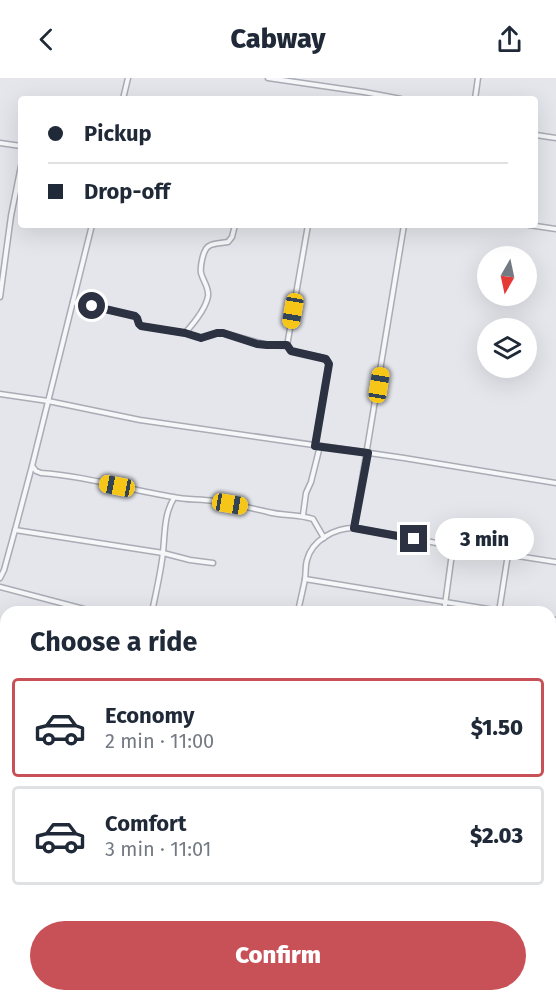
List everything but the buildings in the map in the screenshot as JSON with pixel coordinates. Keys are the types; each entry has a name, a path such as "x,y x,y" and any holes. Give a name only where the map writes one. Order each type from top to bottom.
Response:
{"street":[{"path":"124,96 128,78"},
{"path":"268,78 385,96"},
{"path":"475,96 478,78"},
{"path":"538,135 556,138"},
{"path":"0,143 18,146"},
{"path":"0,297 18,181"},
{"path":"538,226 556,229"},
{"path":"0,578 32,466 91,228"},
{"path":"185,333 193,324 207,299 207,286 201,271 205,251 210,245 228,242 234,228"},
{"path":"303,515 318,446 329,363 323,358 291,351 287,345 307,228"},
{"path":"354,528 404,228"},
{"path":"73,302 135,316 141,326 201,338 223,333 257,344 287,345"},
{"path":"0,394 48,401 140,420 556,483"},
{"path":"32,466 41,473 174,498 213,501 269,513 303,515 313,519 324,538"},
{"path":"153,606 163,554 166,519 169,505 174,498"},
{"path":"299,606 307,558 324,538 342,528 354,528 556,562"},
{"path":"15,530 213,563"},
{"path":"445,606 453,546"},
{"path":"500,606 508,554"},
{"path":"305,579 470,606"},
{"path":"0,587 70,606"}],"route":[{"path":"92,306 135,316 141,326 201,338 223,333 257,344 287,345 291,351 326,359 329,364 315,446 368,453 354,528 414,539"}]}
